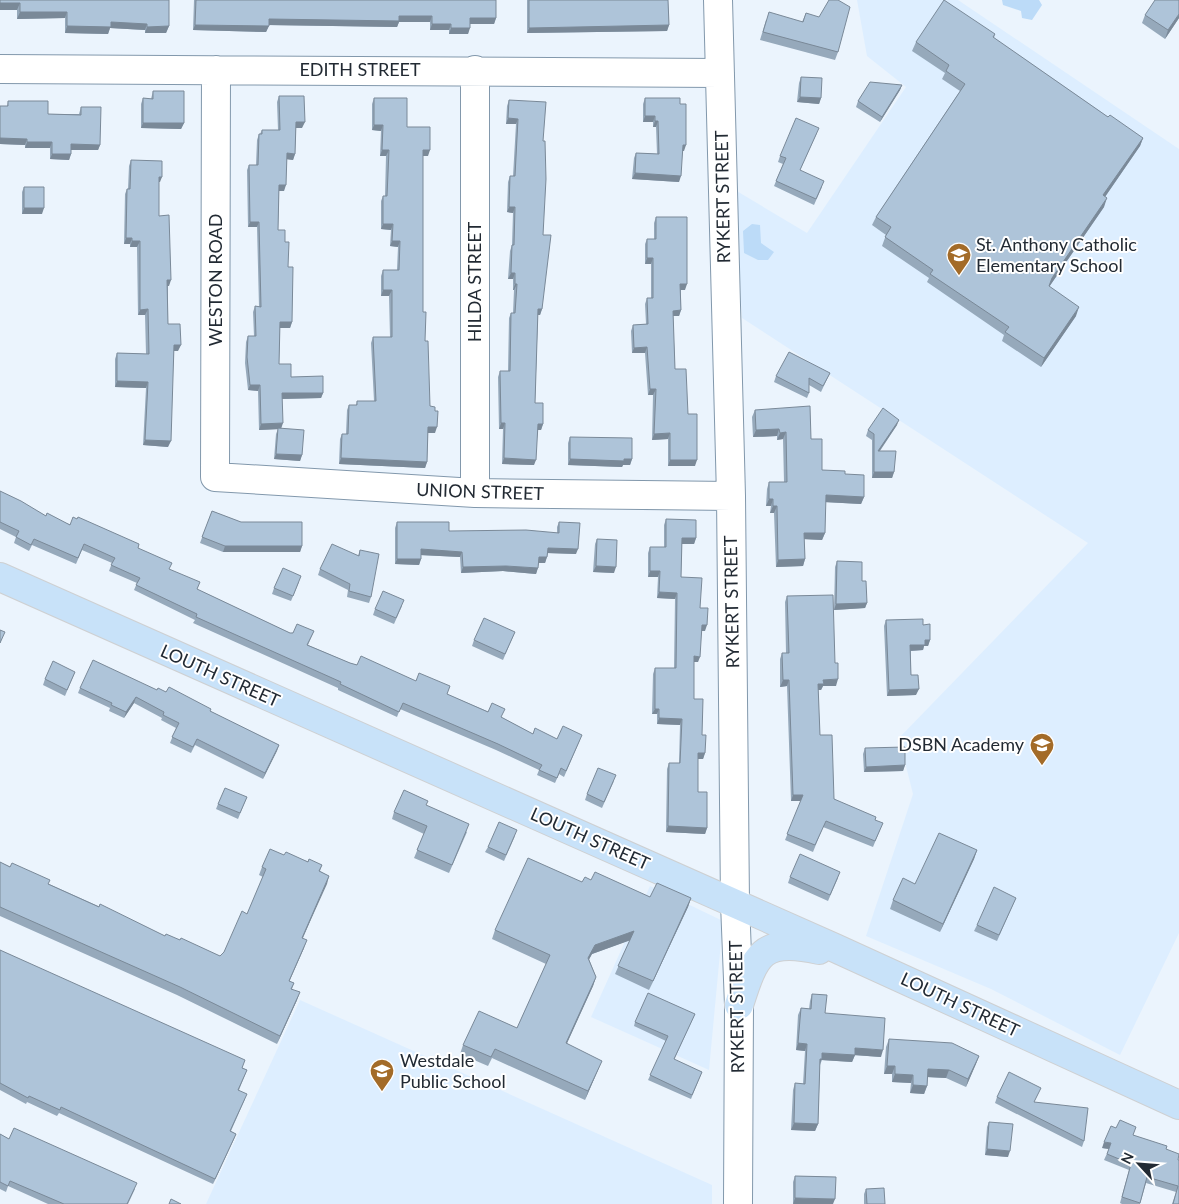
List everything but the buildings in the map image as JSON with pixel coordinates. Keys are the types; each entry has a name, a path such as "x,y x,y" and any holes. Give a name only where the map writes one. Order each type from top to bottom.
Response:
{"main road":[{"name":"LOUTH STREET","path":"0,577 735,903 1179,1105"},
{"path":"739,1005 752,970 766,951 773,946 789,945 810,948 861,960"}],"street":[{"name":"RYKERT STREET","path":"718,0 731,496 735,903 739,1005 738,1204"},
{"name":"EDITH STREET","path":"0,69 475,70 720,73"},
{"name":"WESTON ROAD","path":"216,70 215,477 230,478"},
{"name":"HILDA STREET","path":"475,70 475,494"},
{"name":"UNION STREET","path":"230,478 475,494 731,496"}],"shaded area":[{"path":"857,0 958,0 1179,149 1179,933 1120,1055 991,989 866,936 913,794 899,738 1088,543 742,318 735,190 807,233 906,87 867,56"},
{"path":"1002,0 1039,0 1042,5 1032,20 1022,18 1021,11 1003,5"},
{"path":"752,224 760,225 761,243 774,252 768,260 758,260 744,253 743,231"},
{"path":"650,886 723,921 709,1070 591,1017"},
{"name":"Westdale Public School","path":"300,1000 712,1185 712,1204 206,1204"}],"place":[{"name":"St. Anthony Catholic Elementary School","path":"959,276"},
{"name":"DSBN Academy","path":"1042,766"},
{"name":"Westdale Public School","path":"382,1092"}]}
